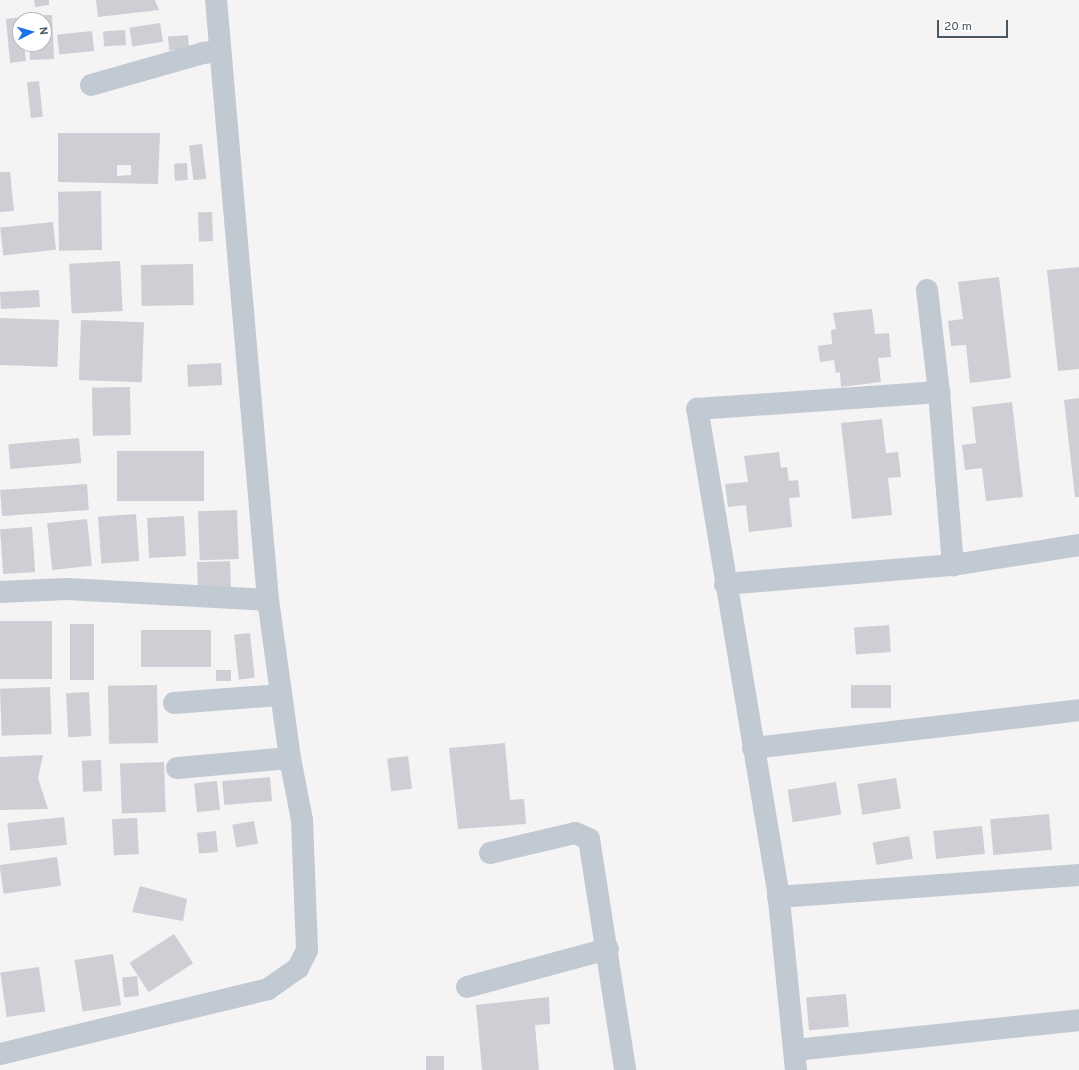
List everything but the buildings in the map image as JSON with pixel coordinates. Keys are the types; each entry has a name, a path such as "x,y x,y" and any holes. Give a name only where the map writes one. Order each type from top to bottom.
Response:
{"street":[{"path":"1,1049 268,989 298,968 307,950 302,820 290,758 268,600 216,0"},
{"path":"91,85 220,50"},
{"path":"927,290 939,392 953,565"},
{"path":"939,392 697,409 778,897 796,1060 1079,1020"},
{"path":"725,584 953,565 1079,544"},
{"path":"0,592 67,589 268,600"},
{"path":"174,703 281,695"},
{"path":"753,748 1079,710"},
{"path":"177,768 290,758"},
{"path":"490,853 575,833 589,839 608,950 625,1070"},
{"path":"778,897 1079,875"},
{"path":"467,987 608,950"}]}
